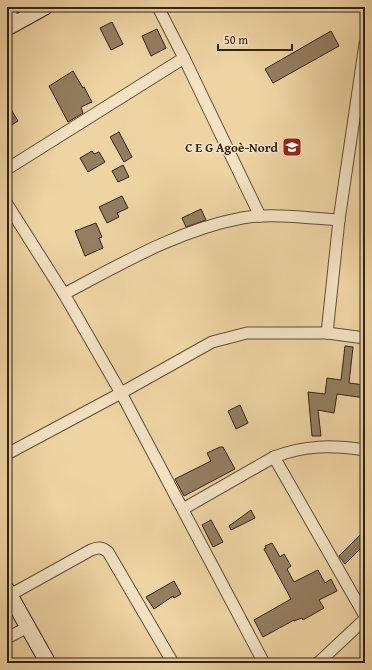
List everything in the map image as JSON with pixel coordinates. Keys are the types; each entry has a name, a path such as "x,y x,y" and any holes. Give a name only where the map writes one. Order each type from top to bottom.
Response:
{"street":[{"path":"7,8 11,26 45,7"},
{"path":"158,7 260,216"},
{"path":"327,333 339,220 360,112 365,44"},
{"path":"7,169 184,58"},
{"path":"7,204 64,294 121,393 264,663"},
{"path":"64,294 152,248 181,236 216,225 243,218 260,216 339,220"},
{"path":"7,454 212,342 247,333 327,333 365,338"},
{"path":"183,509 274,457 303,448 328,446 365,450"},
{"path":"274,457 365,617 318,663"},
{"path":"48,663 8,593 98,547 104,548 108,552 173,663"},
{"path":"7,638 28,627"}],"building":[{"path":"112,22 123,44 111,50 100,28"},
{"path":"157,29 166,48 151,56 142,36"},
{"path":"331,31 339,46 273,83 265,69"},
{"path":"73,71 92,102 81,107 83,113 68,122 49,86"},
{"path":"7,103 18,121 7,128"},
{"path":"119,132 132,157 124,162 110,137"},
{"path":"92,151 94,154 99,152 105,162 88,172 80,158"},
{"path":"123,165 129,177 118,182 112,171"},
{"path":"122,196 128,208 117,213 119,217 107,223 99,207"},
{"path":"201,209 206,220 186,227 182,218"},
{"path":"96,223 102,237 99,238 103,248 85,256 75,231"},
{"path":"345,346 353,347 349,383 365,385 365,398 337,394 334,413 318,410 321,436 312,436 308,392 325,394 327,378 341,380"},
{"path":"240,405 248,423 236,429 228,411"},
{"path":"223,447 235,469 184,496 175,479 211,461 207,453"},
{"path":"251,510 255,518 231,530 229,526"},
{"path":"211,520 223,542 213,547 202,525"},
{"path":"365,530 365,544 345,564 339,556"},
{"path":"272,543 280,557 284,554 291,566 287,569 294,582 318,570 325,583 331,579 337,591 319,600 324,608 303,620 302,618 294,620 263,637 254,620 291,599 264,549 266,548 265,546"},
{"path":"174,581 181,594 174,598 173,596 154,609 146,597"}],"place":[{"name":"C E G Agoè-Nord","path":"292,147"}]}
